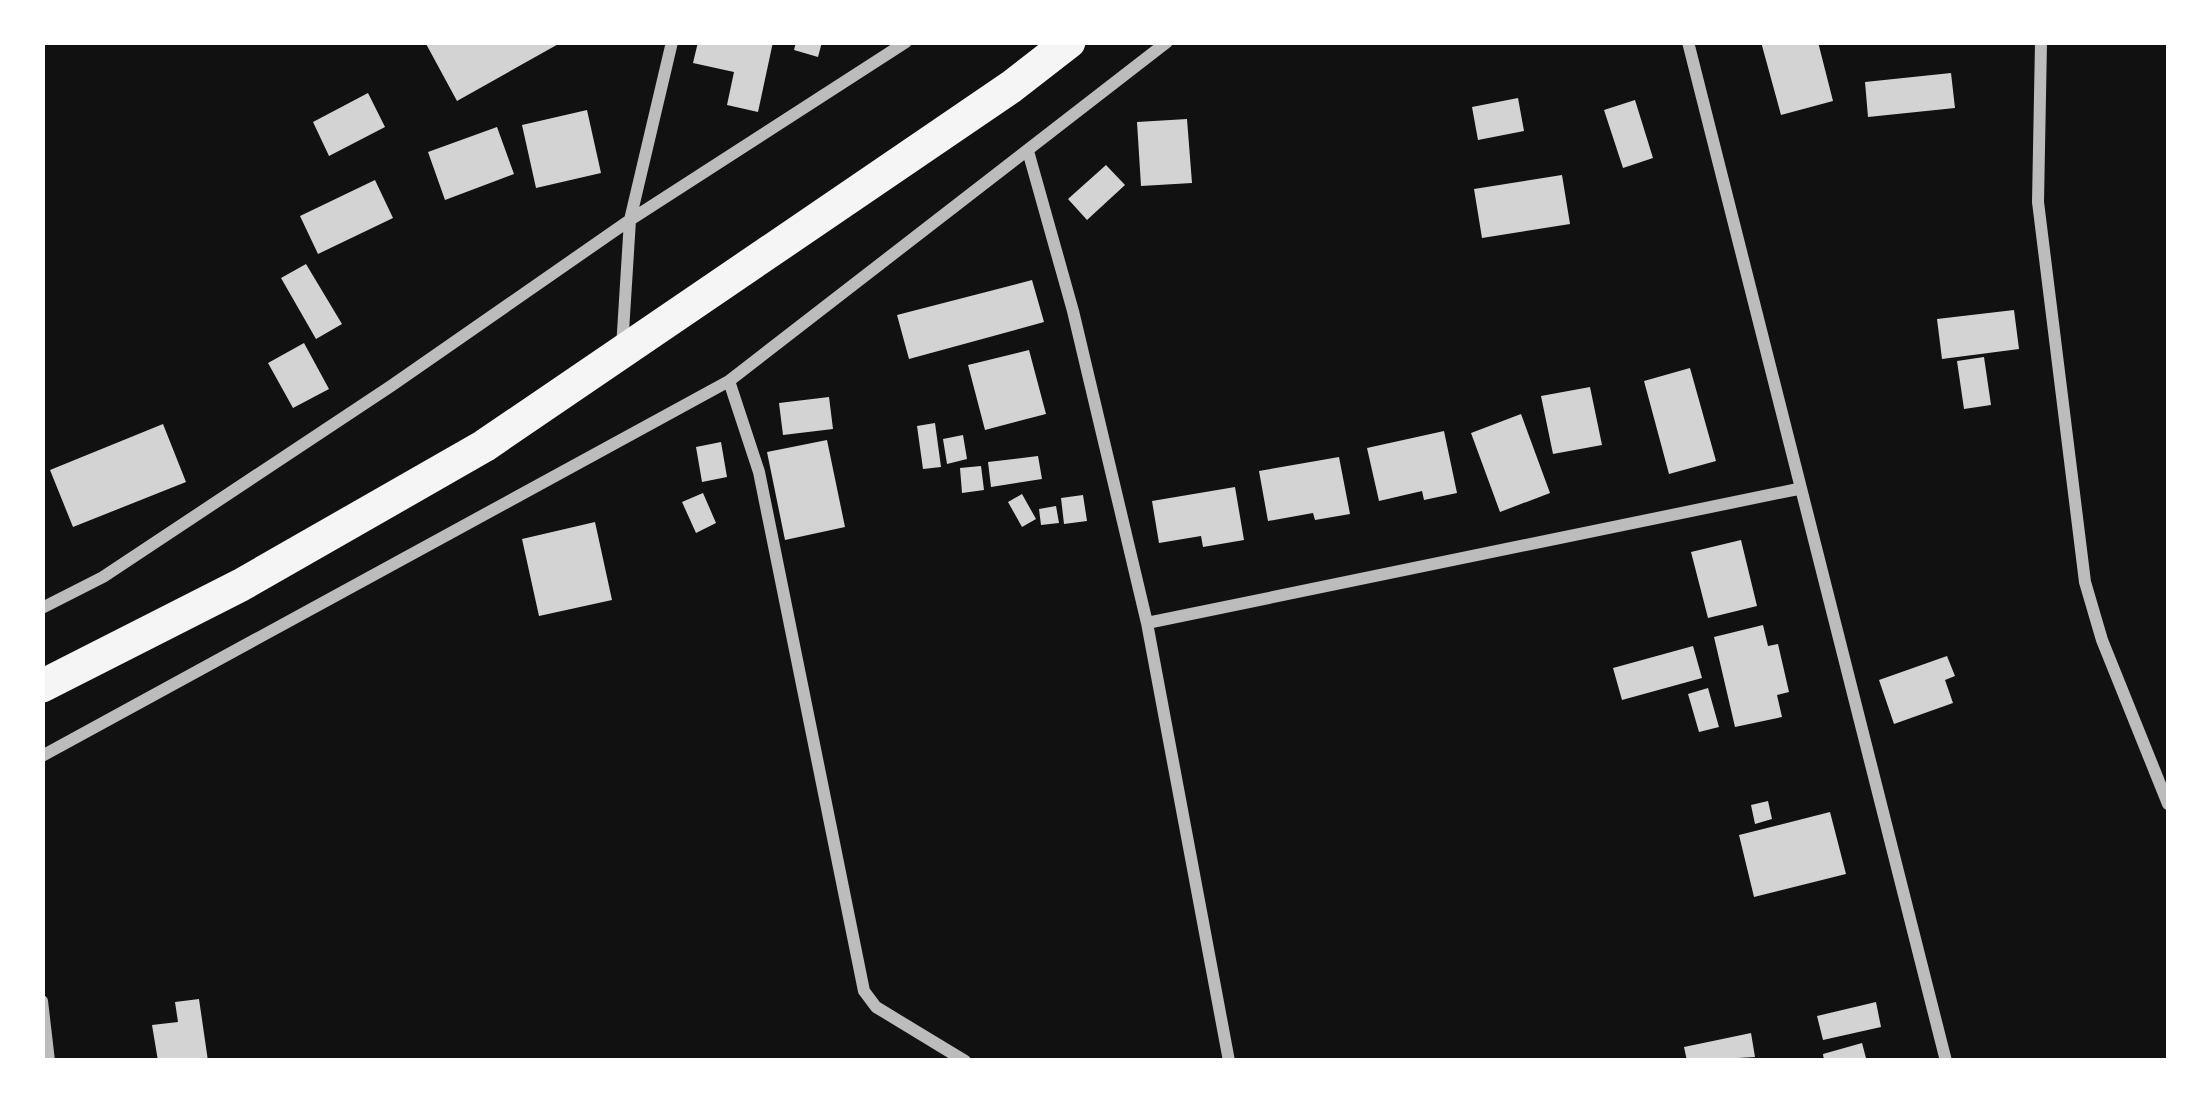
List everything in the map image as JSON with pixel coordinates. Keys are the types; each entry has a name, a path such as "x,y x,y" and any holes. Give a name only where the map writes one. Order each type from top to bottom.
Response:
{"highway":[{"path":"42,686 241,585 484,446 1011,87 1069,42"}],"street":[{"path":"622,355 631,220 672,42"},
{"path":"42,608 103,577 392,386 631,220 906,42"},
{"path":"42,756 728,381 1167,42"},
{"path":"1688,42 1946,1061"},
{"path":"2041,42 2038,202 2085,582 2102,640 2168,804"},
{"path":"1028,151 1073,311 1147,623 1229,1061"},
{"path":"728,381 759,472 865,991 876,1007 965,1061"},
{"path":"1147,623 1798,489"},
{"path":"42,1001 49,1061"}],"building":[{"path":"425,42 562,42 457,101"},
{"path":"698,42 773,42 758,112 727,105 734,72 693,63"},
{"path":"796,42 822,42 818,57 794,50"},
{"path":"1761,42 1818,42 1833,101 1781,115"},
{"path":"1951,73 1955,108 1868,117 1865,82"},
{"path":"368,93 385,127 329,156 313,122"},
{"path":"1518,98 1524,131 1478,140 1472,107"},
{"path":"1635,100 1653,158 1623,168 1604,110"},
{"path":"587,110 601,173 536,188 522,125"},
{"path":"1187,119 1192,183 1141,186 1137,122"},
{"path":"497,127 514,174 445,200 428,152"},
{"path":"1106,165 1125,185 1087,220 1068,199"},
{"path":"1562,175 1570,224 1482,238 1474,189"},
{"path":"375,180 393,218 318,254 300,216"},
{"path":"306,264 342,324 316,339 281,278"},
{"path":"1032,280 1044,322 909,359 897,315"},
{"path":"2014,310 2019,349 1942,359 1937,319"},
{"path":"304,343 329,389 293,408 268,363"},
{"path":"1029,350 1046,414 985,430 968,365"},
{"path":"1984,357 1991,405 1964,409 1957,361"},
{"path":"1690,368 1716,461 1669,474 1644,381"},
{"path":"1590,387 1602,445 1553,454 1541,396"},
{"path":"829,397 833,429 783,435 779,403"},
{"path":"1521,414 1550,493 1500,512 1471,433"},
{"path":"935,423 941,467 923,469 917,426"},
{"path":"163,424 186,482 73,527 50,470"},
{"path":"1444,431 1457,493 1424,500 1422,491 1379,501 1367,448"},
{"path":"963,435 967,459 947,464 943,439"},
{"path":"827,440 845,527 785,540 767,452"},
{"path":"721,442 727,477 702,482 696,447"},
{"path":"1038,456 1042,479 991,487 988,462"},
{"path":"1339,457 1350,514 1315,520 1313,513 1268,521 1259,471"},
{"path":"981,466 984,490 962,493 960,468"},
{"path":"1235,487 1244,540 1203,547 1201,536 1159,543 1152,501"},
{"path":"703,493 716,523 696,533 682,502"},
{"path":"1022,494 1036,519 1022,527 1008,502"},
{"path":"1083,495 1087,521 1064,524 1061,498"},
{"path":"1056,506 1059,523 1041,525 1039,509"},
{"path":"595,522 612,600 539,616 522,539"},
{"path":"1741,540 1757,606 1708,618 1691,552"},
{"path":"1763,625 1768,646 1778,644 1789,692 1777,695 1782,717 1735,727 1714,637"},
{"path":"1693,646 1702,678 1622,700 1613,668"},
{"path":"1947,656 1955,676 1945,680 1953,703 1894,724 1879,680"},
{"path":"1708,688 1719,727 1699,732 1688,694"},
{"path":"1768,801 1772,819 1755,824 1751,805"},
{"path":"1830,812 1846,874 1754,897 1739,835"},
{"path":"199,999 208,1061 158,1061 152,1025 178,1022 175,1002"},
{"path":"1876,1002 1881,1027 1823,1040 1817,1016"},
{"path":"1751,1033 1755,1057 1687,1061 1684,1047"},
{"path":"1862,1043 1866,1058 1824,1061 1823,1054"}]}
